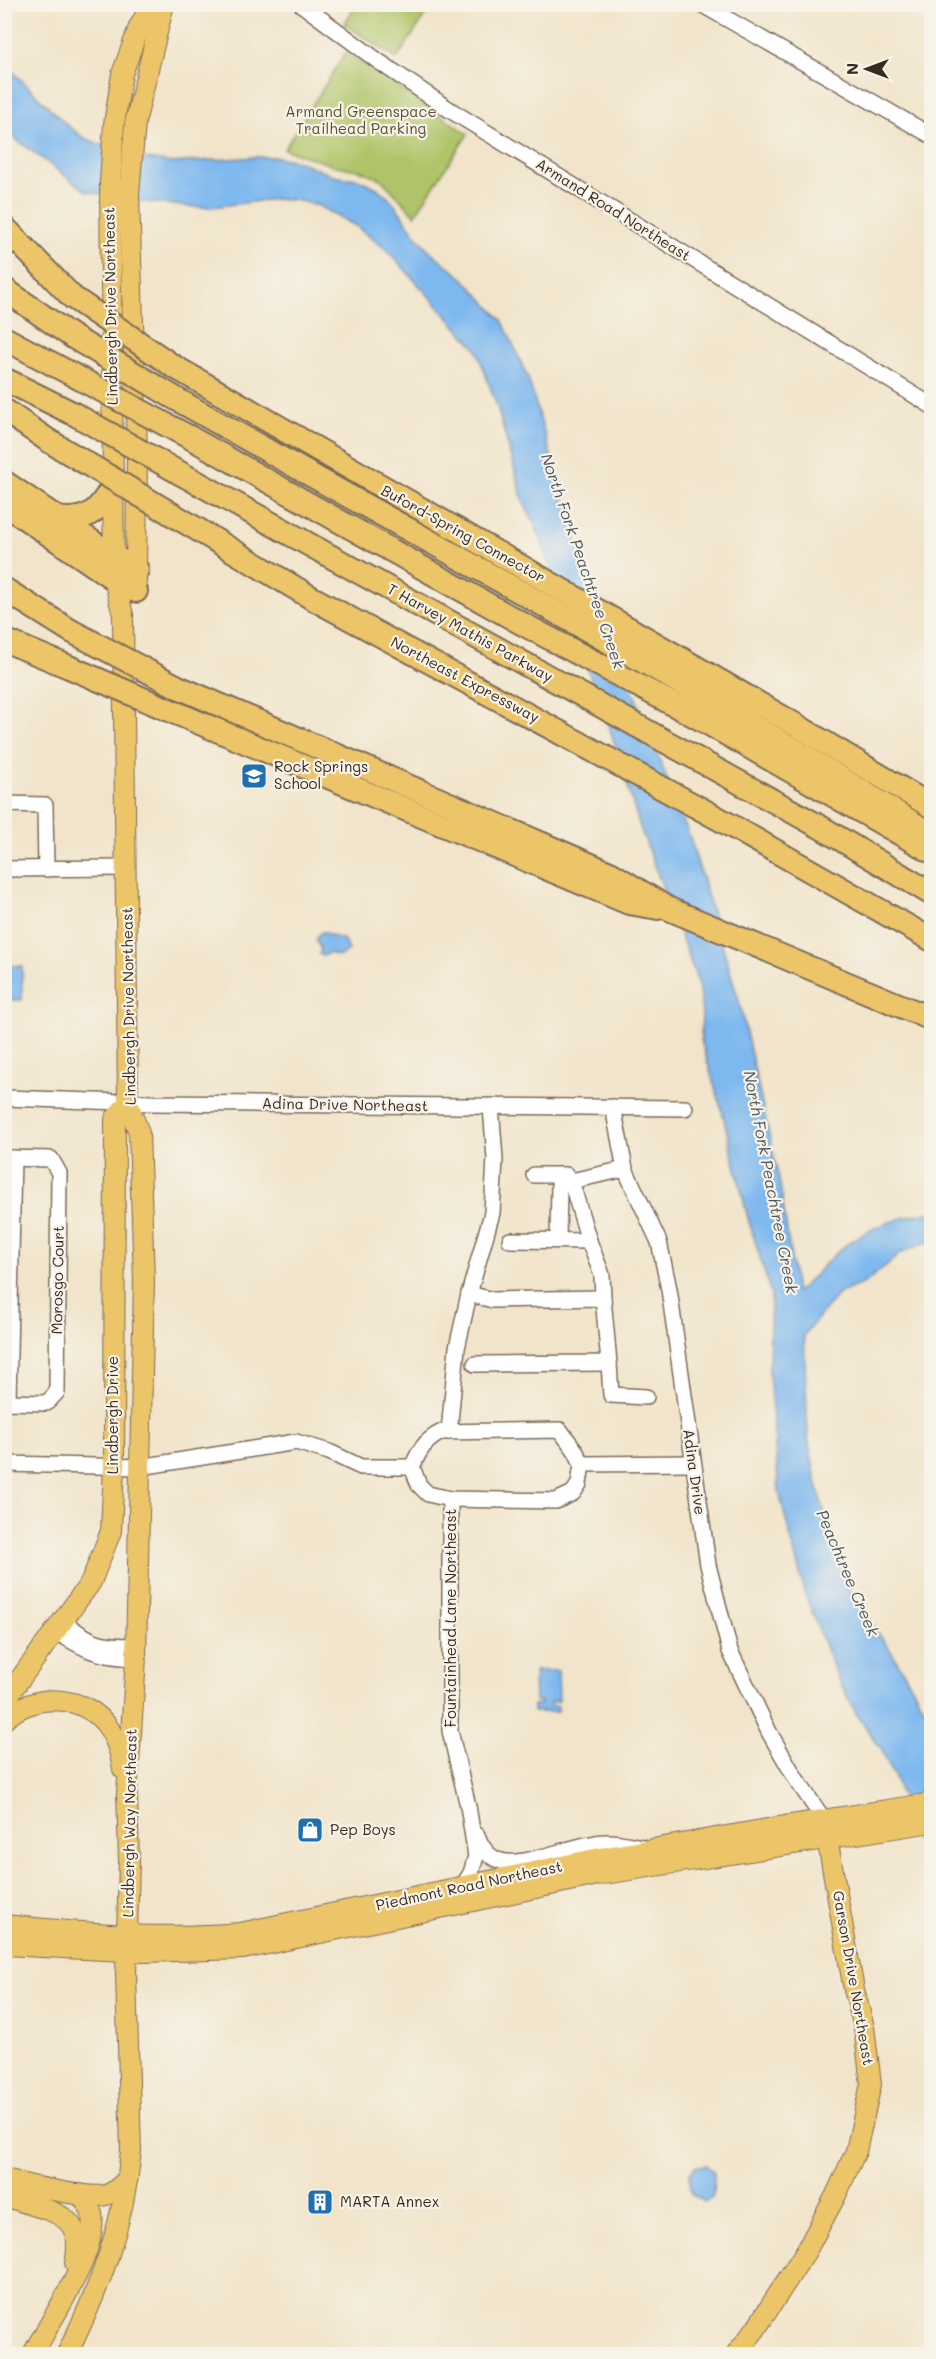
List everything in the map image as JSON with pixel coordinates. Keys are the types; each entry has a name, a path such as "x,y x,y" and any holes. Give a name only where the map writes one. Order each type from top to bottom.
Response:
{"highway":[{"path":"4,227 72,297"},
{"name":"Buford-Spring Connector","path":"4,245 72,297 173,366 677,656 932,807"},
{"name":"Buford-Spring Connector","path":"4,289 73,337 173,397 689,689 848,781 932,835"},
{"path":"4,338 191,438 521,623 697,717 932,852"},
{"name":"T Harvey Mathis Parkway","path":"4,379 74,414 550,677 822,828 932,894"},
{"name":"Northeast Expressway","path":"4,410 49,441 312,598 557,729 932,940"},
{"path":"4,482 56,518 115,568"},
{"path":"56,518 80,519 105,500 115,482"},
{"path":"4,504 136,580"},
{"path":"4,589 71,631 178,687 612,874 669,909 932,1019"},
{"path":"4,640 629,903 669,909"}],"main road":[{"name":"Lindbergh Drive Northeast","path":"141,1467 144,1280 139,1133 128,1102 123,615 115,568 109,213 114,124 122,74 139,27 152,4"},
{"name":"Lindbergh Drive Northeast","path":"123,615 136,580 137,451 129,194 135,123 164,4"},
{"name":"Lindbergh Drive","path":"4,1701 91,1581 111,1531 114,1466 115,1119 128,1102"},
{"name":"Lindbergh Way Northeast","path":"128,2178 131,2151 131,2077 127,1944 129,1861 127,1793 136,1652 141,1467"},
{"path":"4,1720 17,1709 44,1700 59,1700 87,1709 109,1728 120,1750 127,1793"},
{"name":"Piedmont Road Northeast","path":"4,1925 196,1952 243,1949 598,1875 864,1823 932,1803"},
{"name":"Piedmont Road Northeast","path":"864,1823 932,1822"},
{"name":"Piedmont Road Northeast","path":"4,1944 127,1944 240,1933 654,1848 826,1829"},
{"name":"Garson Drive Northeast","path":"736,2355 755,2330 806,2251 836,2195 856,2151 871,2084 864,2027 854,1990 826,1829"},
{"path":"4,2178 80,2194 105,2195 120,2187 128,2178"},
{"path":"67,2355 86,2316 111,2252 128,2178"},
{"path":"33,2355 85,2256 92,2230 91,2211 80,2194"},
{"path":"4,2195 16,2201 52,2210 66,2219 77,2234 76,2260 64,2296"}],"street":[{"name":"Armand Road Northeast","path":"301,4 378,61 450,110 932,406"},
{"path":"701,4 932,136"},
{"path":"4,804 45,805 46,869"},
{"path":"4,869 126,868"},
{"name":"Adina Drive Northeast","path":"4,1098 128,1102 685,1108"},
{"path":"449,1432 457,1348 469,1294 492,1213 495,1159 491,1106"},
{"name":"Adina Drive","path":"613,1107 625,1169 659,1242 669,1289 708,1565 730,1651 769,1732 826,1829"},
{"path":"6,1402 9,1158"},
{"name":"Morosgo Court","path":"6,1402 47,1403 57,1392 59,1173 51,1159 9,1158"},
{"path":"558,1240 559,1185 571,1180 625,1169"},
{"path":"534,1175 566,1175 571,1180 602,1275 610,1395 645,1397"},
{"path":"510,1240 589,1240"},
{"path":"469,1294 493,1300 603,1298"},
{"path":"475,1364 609,1363"},
{"path":"560,1430 582,1464 579,1484 573,1493 556,1501 450,1499 428,1494 419,1485 412,1467 419,1449 432,1437 442,1432 560,1430"},
{"path":"4,1464 141,1467 296,1442 329,1452 361,1467 412,1467"},
{"path":"582,1464 692,1464"},
{"name":"Fountainhead Lane Northeast","path":"450,1499 450,1731 468,1806"},
{"path":"59,1626 95,1643 136,1652"},
{"path":"468,1806 481,1844 488,1853 501,1861 520,1861 605,1841 654,1848"},
{"path":"464,1886 471,1874 476,1856 468,1806"}],"green space":[{"path":"356,5 432,5 397,59 344,24"},
{"name":"Armand Greenspace Trailhead Parking","path":"346,52 468,134 415,215 381,179 362,171 332,165 284,149"}],"water":[{"name":"North Fork Peachtree Creek","path":"4,63 66,124 84,138 130,156 172,163 277,157 298,161 337,177 358,179 377,188 393,202 417,237 431,252 464,279 502,320 528,378 580,554 691,841 739,1001 780,1184 796,1292 837,1252 858,1237 881,1225 931,1212 931,1242 901,1253 866,1282 838,1294 804,1335 808,1439 816,1481 838,1563 855,1601 892,1653 931,1719 931,1885 897,1782 880,1747 856,1713 838,1679 805,1594 779,1492 769,1372 771,1294 748,1218 722,1111 701,1040 702,1013 698,982 640,827 607,719 558,595 541,538 523,500 497,406 476,348 388,251 354,225 317,205 296,200 275,199 212,207 191,207 128,200 86,191 5,131"},
{"path":"323,932 344,940 349,950 340,956 329,953 323,956 319,954 321,950 316,940"},
{"path":"5,966 22,966 22,1000 5,1000"},
{"path":"534,1671 558,1671 559,1701 550,1702 550,1706 558,1706 558,1712 533,1712 533,1705 541,1704 541,1701 535,1701"},
{"path":"706,2165 714,2173 713,2196 704,2202 692,2195 689,2175 695,2167"}],"place":[{"name":"Rock Springs School","path":"254,776"},
{"name":"Pep Boys","path":"310,1830"},
{"name":"MARTA Annex","path":"320,2202"}],"water label":[{"name":"Peachtree Creek","path":"848,1573"}]}
